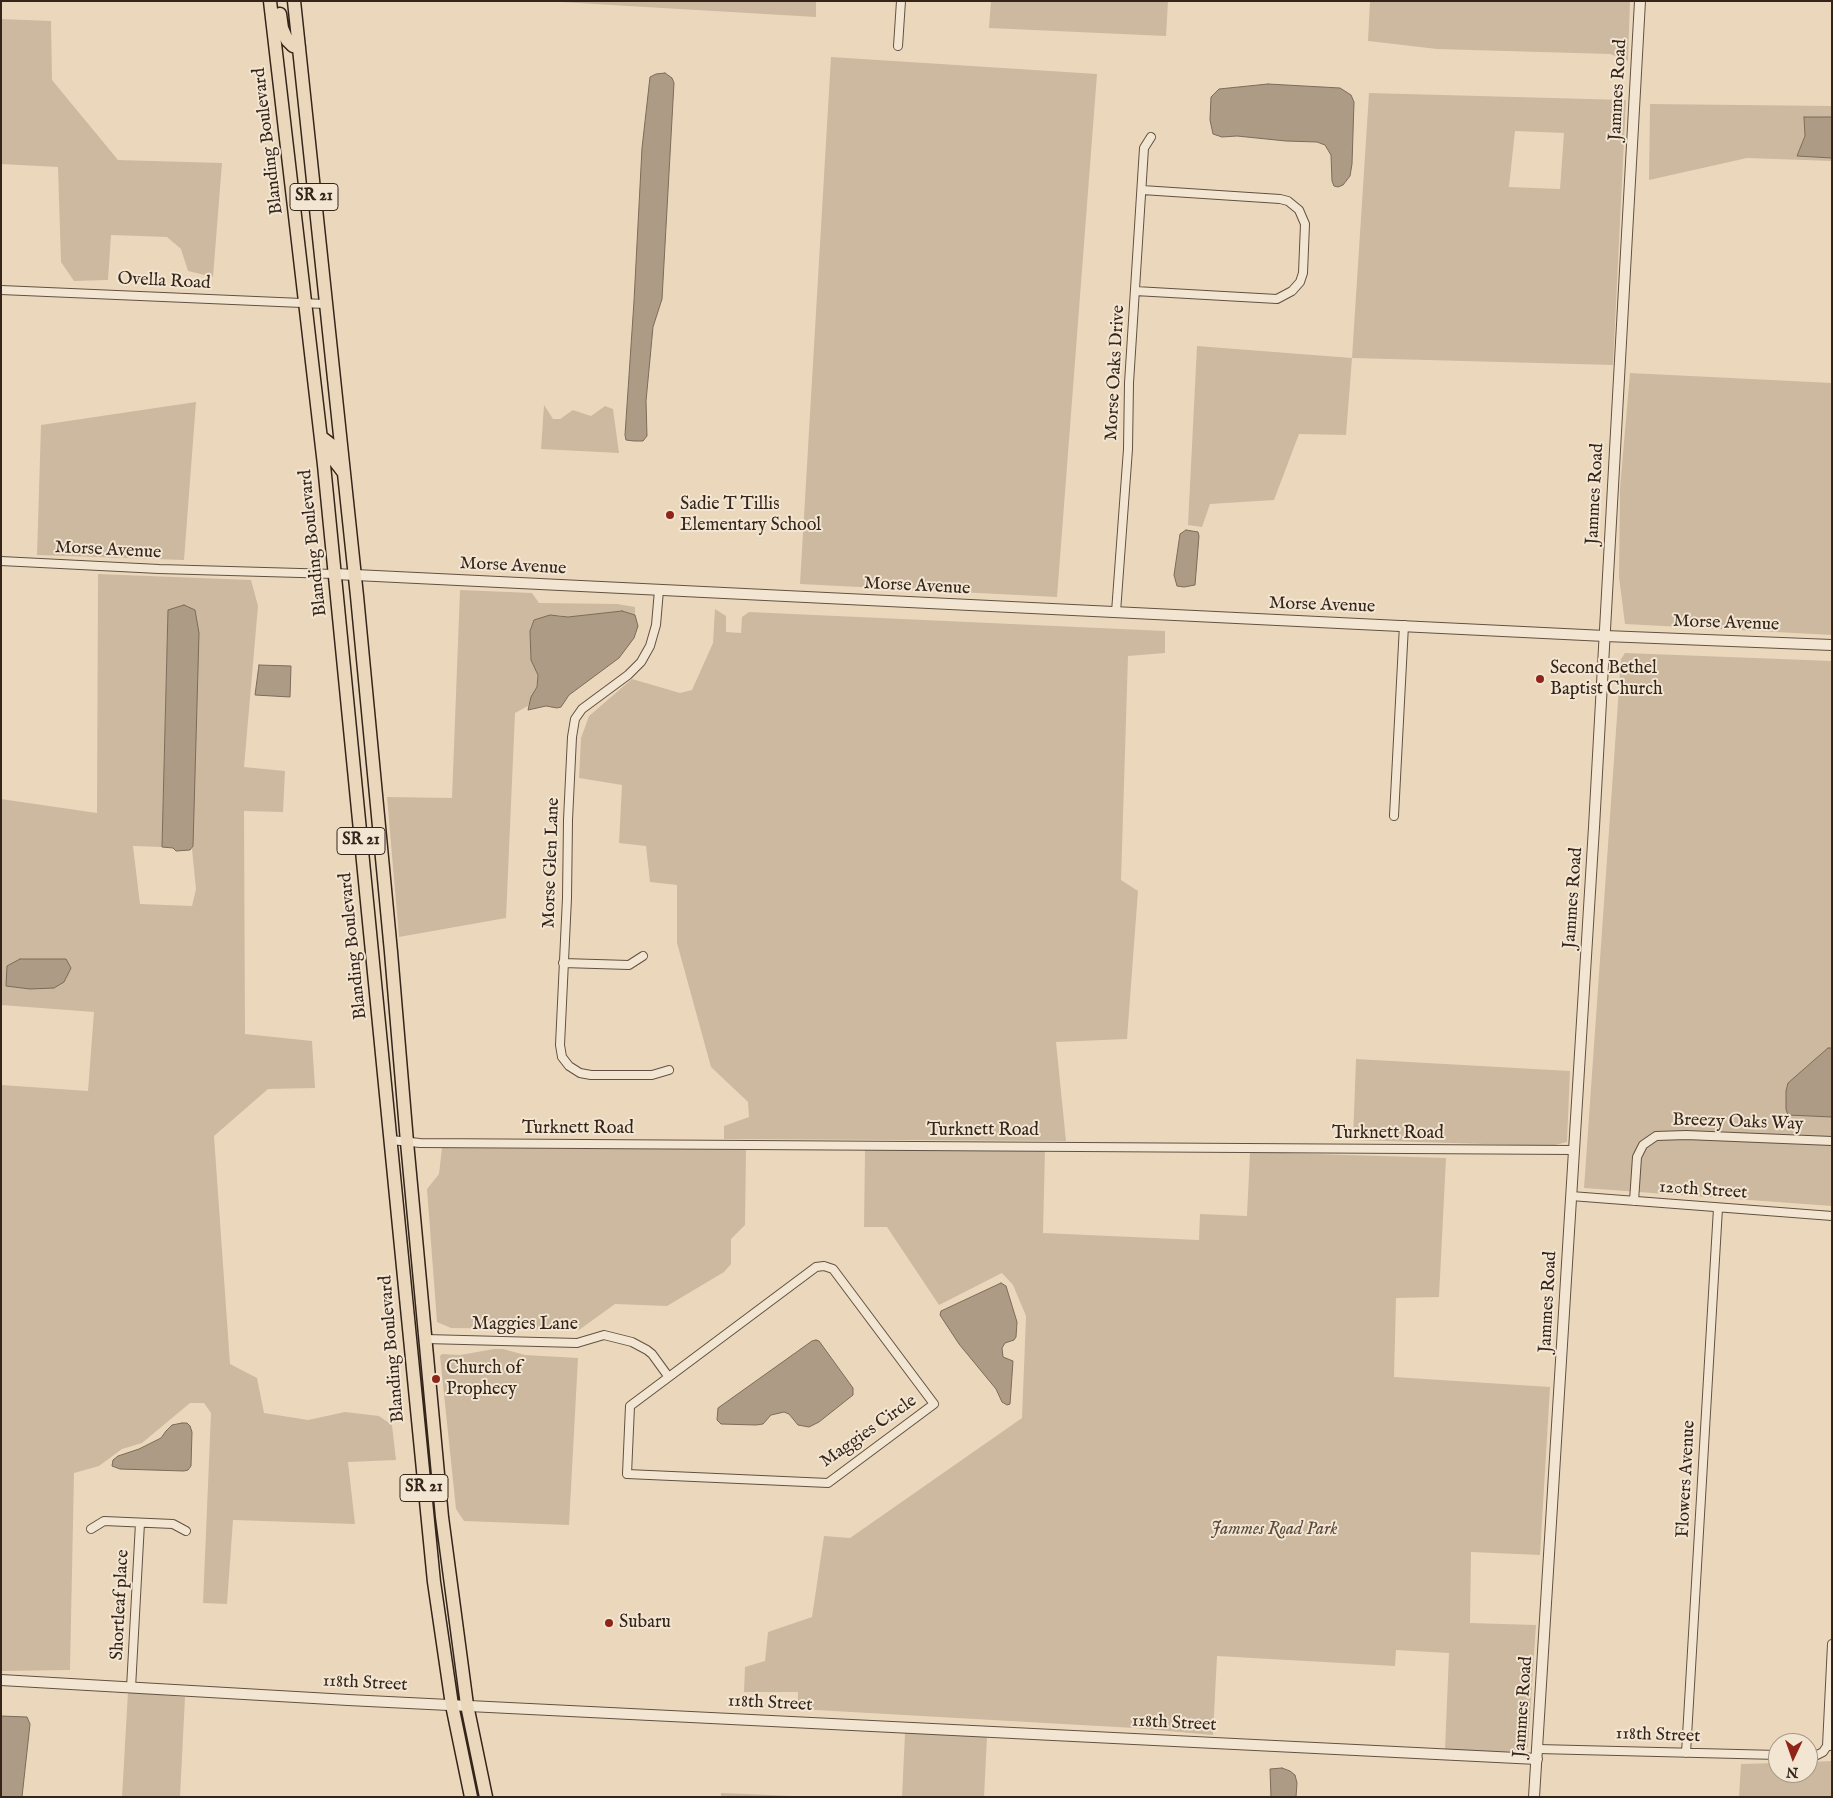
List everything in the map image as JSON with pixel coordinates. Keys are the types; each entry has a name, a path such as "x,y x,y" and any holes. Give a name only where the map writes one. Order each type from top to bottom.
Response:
{"main road":[{"name":"Blanding Boulevard","path":"270,1 321,437 434,1582 452,1705 471,1797"},
{"path":"278,1 284,35 290,43 299,47"},
{"name":"Blanding Boulevard","path":"294,1 355,576 442,1517 467,1706 486,1797"},
{"path":"321,437 330,444 334,460 345,475"},
{"path":"354,765 373,763"},
{"path":"372,954 391,952"},
{"path":"405,1295 415,1325 426,1339"},
{"path":"409,1333 419,1346 429,1376"}],"street":[{"path":"898,46 901,1"},
{"name":"Jammes Road","path":"1534,1797 1605,636 1640,1"},
{"name":"Morse Oaks Drive","path":"1116,612 1128,449 1129,383 1144,148 1152,137"},
{"path":"1135,291 1277,298 1292,291 1300,282 1303,273 1305,224 1299,210 1288,201 1142,190"},
{"name":"Ovella Road","path":"1,290 325,304"},
{"name":"Morse Avenue","path":"1,562 335,574 1605,636 1832,645"},
{"name":"Morse Glen Lane","path":"659,590 656,625 650,646 641,662 628,675 582,709 575,719 572,737 568,820 567,898 560,1045 562,1057 569,1066 580,1073 591,1075 652,1075 669,1070"},
{"path":"1394,816 1404,626"},
{"path":"564,963 629,966 644,956"},
{"name":"Breezy Oaks Way","path":"1634,1201 1637,1156 1643,1145 1656,1136 1686,1135 1832,1142"},
{"name":"Turknett Road","path":"391,1140 407,1142 1574,1150"},
{"name":"120th Street","path":"1571,1196 1832,1216"},
{"name":"Flowers Avenue","path":"1686,1753 1718,1208"},
{"name":"Maggies Circle","path":"824,1266 833,1269 934,1404 828,1482 627,1474 630,1406 668,1376 816,1267 824,1266"},
{"name":"Maggies Lane","path":"426,1339 577,1343 604,1335 632,1342 647,1350 668,1376"},
{"path":"427,1519 442,1517"},
{"path":"91,1529 104,1522 173,1524 186,1531"},
{"name":"Shortleaf place","path":"131,1688 140,1523"},
{"path":"1818,1754 1829,1746 1832,1644"},
{"name":"118th Street","path":"1,1680 467,1706 1537,1754 1686,1753 1768,1755"}],"green space":[{"path":"543,1 816,1 816,17"},
{"path":"991,1 1168,1 1166,36 989,28"},
{"path":"1370,1 1630,1 1628,61 1610,54 1437,49 1368,41"},
{"path":"1,19 51,21 52,80 118,160 222,163 213,277 188,271 181,249 167,237 111,235 108,280 74,281 61,262 58,167 1,164"},
{"path":"831,57 1097,74 1057,597 800,584"},
{"path":"1369,93 1626,100 1613,365 1352,358","holes":["1515,131 1564,133 1560,189 1509,187"]},
{"path":"1650,104 1832,106 1832,117 1804,118 1805,136 1797,156 1832,158 1832,161 1747,158 1649,180"},
{"path":"1197,346 1352,358 1346,435 1299,434 1274,500 1210,504 1202,527 1188,525"},
{"path":"1630,373 1832,383 1832,635 1625,624 1619,577 1620,488"},
{"path":"196,402 184,560 37,555 41,425"},
{"path":"544,405 553,419 560,419 573,410 591,416 605,406 613,409 619,453 541,449"},
{"path":"98,574 251,580 258,606 244,767 285,771 283,812 244,811 245,1034 312,1041 315,1088 268,1089 214,1136 230,1364 257,1378 264,1413 308,1420 345,1412 379,1416 392,1425 396,1460 348,1462 355,1524 233,1520 227,1604 203,1603 211,1413 204,1403 190,1403 142,1443 122,1449 99,1466 74,1473 70,1670 1,1671 1,1085 88,1091 94,1012 1,1005 1,799 97,813","holes":["168,610 196,889 192,906 140,904 133,846 162,847"]},
{"path":"460,590 532,593 539,603 617,604 635,607 635,615 622,611 568,617 558,615 534,620 530,630 531,660 538,674 537,687 528,706 515,713 506,918 399,937 387,797 452,798"},
{"path":"715,609 726,616 726,632 741,633 742,617 749,612 1165,631 1165,653 1128,656 1121,880 1138,891 1127,1039 1056,1042 1066,1141 724,1139 724,1126 749,1117 748,1102 711,1067 677,943 677,885 650,882 646,846 619,843 622,785 579,778 581,738 589,716 632,679 680,693 692,690 713,643"},
{"path":"1625,653 1832,661 1832,1206 1584,1188 1621,659"},
{"path":"1356,1059 1570,1071 1567,1142 1551,1146 1353,1140"},
{"path":"442,1148 746,1149 745,1225 731,1239 731,1264 724,1272 667,1306 615,1304 579,1330 451,1328 437,1322 427,1189 439,1174"},
{"name":"Jammes Road Park","path":"865,1150 1045,1150 1043,1233 1199,1240 1200,1214 1247,1216 1250,1152 1446,1158 1439,1297 1396,1298 1394,1377 1550,1387 1540,1555 1471,1552 1470,1623 1536,1625 1528,1747 1521,1752 1445,1750 1449,1653 1396,1650 1395,1666 1217,1656 1213,1735 1134,1728 798,1709 798,1692 744,1692 745,1667 765,1661 768,1632 812,1617 824,1536 850,1538 1022,1418 1026,1316 1013,1285 1002,1273 939,1305 887,1227 864,1227"},
{"path":"503,1349 525,1355 578,1358 569,1525 464,1521 456,1509 440,1356 442,1354 460,1355"},
{"path":"128,1692 185,1697 180,1797 122,1797"},
{"path":"905,1733 987,1737 984,1797 902,1797"},
{"path":"1832,1761 1832,1797 1739,1797 1741,1764 1768,1763 1768,1783 1818,1783 1818,1762"},
{"path":"721,1793 816,1797 721,1797"}],"shaded area":[{"path":"665,73 672,78 674,83 662,299 653,327 646,401 647,436 643,441 634,441 626,440 625,435 642,148 650,77"},
{"path":"1268,84 1340,88 1351,95 1354,102 1352,164 1350,176 1343,185 1334,186 1332,181 1331,155 1325,145 1317,142 1237,136 1222,137 1213,134 1210,120 1211,97 1219,89"},
{"path":"1804,117 1832,117 1832,158 1797,156 1805,136"},
{"path":"1186,530 1198,532 1199,536 1195,585 1184,587 1177,586 1174,575 1180,534"},
{"path":"184,605 195,610 199,633 193,846 190,850 176,851 173,848 162,847 168,610"},
{"path":"622,611 635,615 638,626 634,638 619,658 569,695 561,707 546,706 528,710 531,697 537,687 538,675 531,660 530,631 534,620 550,615 568,617"},
{"path":"259,665 291,666 290,697 255,695"},
{"path":"20,959 66,959 71,968 64,982 54,988 30,989 6,986 7,966"},
{"path":"1828,1048 1832,1048 1832,1117 1788,1115 1786,1091 1788,1083"},
{"path":"1001,1283 1006,1286 1017,1322 1016,1337 1014,1340 1005,1343 1002,1348 1003,1357 1013,1361 1010,1404 1007,1405 1002,1402 996,1389 959,1344 940,1315 941,1311"},
{"path":"816,1340 819,1341 853,1388 853,1395 819,1422 809,1427 798,1425 789,1414 784,1412 771,1415 763,1424 756,1425 721,1424 717,1420 718,1408"},
{"path":"187,1423 192,1432 191,1466 188,1470 120,1469 112,1466 113,1460 118,1456 139,1449 161,1438 172,1425"},
{"path":"1,1716 27,1717 30,1724 22,1797 1,1797"},
{"path":"1282,1768 1295,1775 1297,1783 1296,1797 1271,1797 1270,1769"}],"place":[{"name":"Sadie T Tillis Elementary School","path":"670,515"},
{"name":"Second Bethel Baptist Church","path":"1540,679"},
{"name":"Church of Prophecy","path":"436,1379"},
{"name":"Subaru","path":"609,1623"}]}
